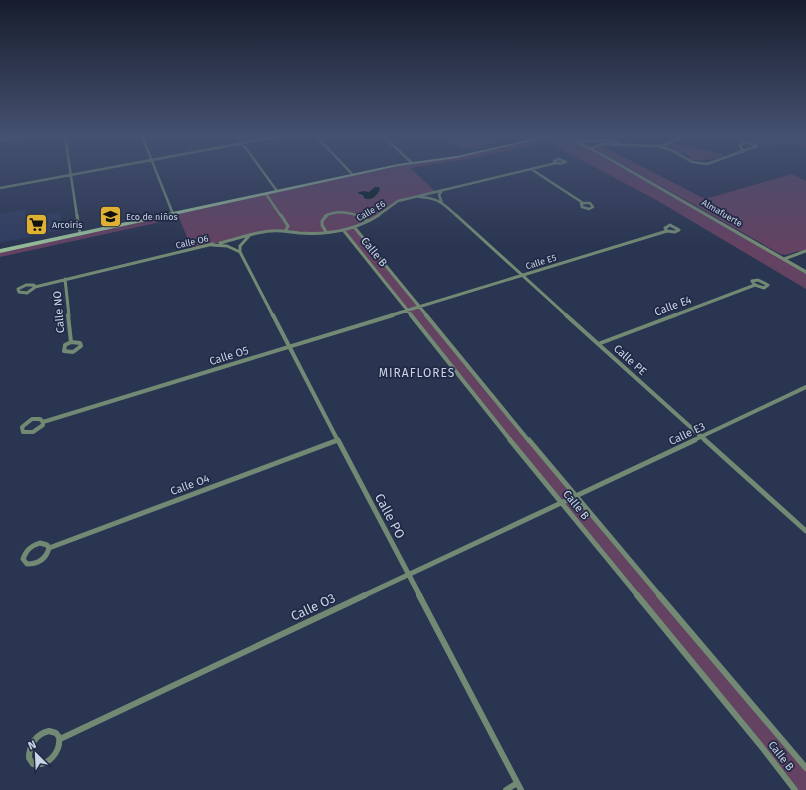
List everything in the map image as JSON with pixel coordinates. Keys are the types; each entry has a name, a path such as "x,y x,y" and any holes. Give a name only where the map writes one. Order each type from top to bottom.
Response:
{"main road":[{"path":"0,251 363,173"}],"street":[{"path":"0,188 77,173"},
{"path":"156,173 173,214"},
{"path":"264,173 277,191"},
{"name":"Calle E6","path":"355,228 387,211 398,201 515,173"},
{"path":"537,173 582,203"},
{"name":"Almafuerte","path":"634,173 806,272"},
{"path":"70,174 80,234"},
{"path":"442,190 439,195 442,203"},
{"path":"266,194 288,226 286,230"},
{"name":"Calle PE","path":"412,197 424,196 442,203 806,531"},
{"path":"326,232 322,225 322,221 327,215 332,213 353,213 368,221"},
{"name":"Calle O6","path":"35,287 270,231 286,230 306,234 355,228"},
{"name":"Calle B","path":"355,228 575,496 806,768"},
{"name":"Calle B","path":"344,230 561,503 761,746 795,790"},
{"name":"Calle E5","path":"419,307 667,230"},
{"path":"240,252 240,246 251,235"},
{"path":"212,245 233,247 240,252"},
{"path":"784,259 806,251"},
{"name":"Calle PO","path":"240,252 521,790"},
{"name":"Calle NO","path":"65,280 71,342"},
{"name":"Calle E4","path":"598,344 755,286"},
{"name":"Calle O5","path":"43,422 40,419 32,419 24,424 22,429 25,433 33,432 40,428 43,422 419,307"},
{"name":"Calle NO","path":"71,342 80,343 80,346 73,352 64,351 65,345 71,342"},
{"name":"Calle E3","path":"575,496 806,387"},
{"name":"Calle O4","path":"49,548 48,545 40,543 30,547 24,555 24,562 32,564 42,560 49,548 338,440"},
{"name":"Calle O3","path":"60,739 575,496"},
{"path":"49,730 55,731 59,734 60,739 57,753 46,763 39,765 30,762 28,756 29,749 37,737 49,730"},
{"path":"506,790 517,783"}],"shaded area":[{"path":"362,173 415,173 435,191 398,201 387,211 355,228 488,391 806,768 806,790 795,790 344,231 319,233 270,231 192,249 179,218 0,257 0,251"},
{"path":"606,173 634,173 806,272 806,289 658,201"},
{"path":"638,173 654,173 705,199 792,174 806,181 806,251 801,253 798,251 786,255 780,254"},
{"path":"375,187 379,187 380,189 376,196 369,199 364,198 363,195 357,193 363,191 369,192"},
{"name":"Arcoiris","path":"25,209 25,219 60,212 62,230 0,243 0,214"}],"place":[{"name":"Eco de niños","path":"110,217"},
{"name":"Arcoiris","path":"37,225"}],"district":[{"name":"MIRAFLORES","path":"417,373"}]}
